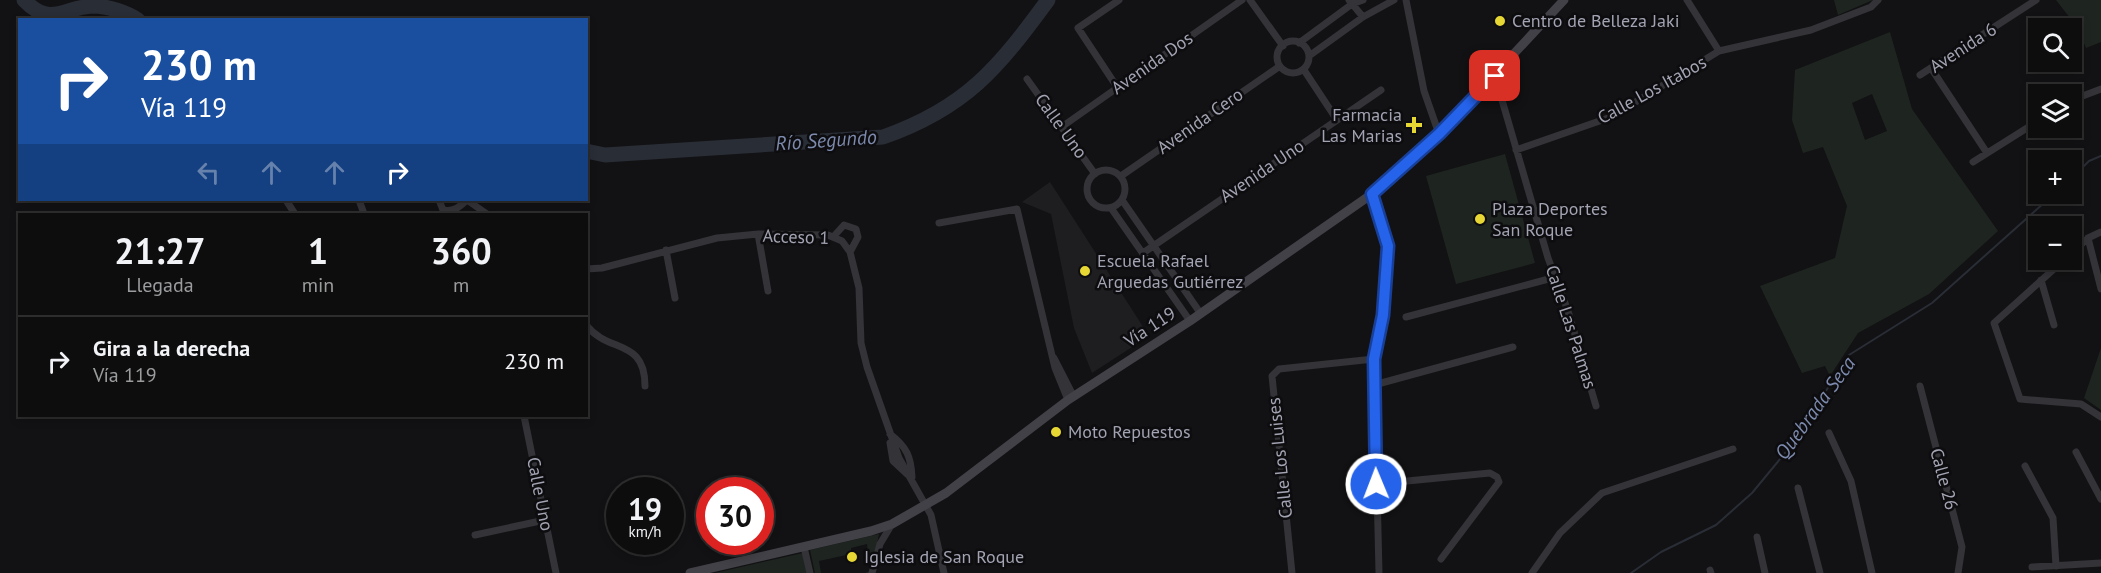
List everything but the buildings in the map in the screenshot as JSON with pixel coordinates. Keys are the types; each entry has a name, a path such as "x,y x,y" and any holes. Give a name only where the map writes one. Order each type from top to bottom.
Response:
{"main road":[{"name":"Vía 119","path":"690,573 704,572 892,524 926,506 986,465 1071,398 1201,314 1372,194 1439,134 1564,0"}],"street":[{"path":"1117,87 1078,28 1119,0"},
{"name":"Avenida Dos","path":"1063,126 1242,0"},
{"path":"1250,0 1282,46"},
{"path":"1299,43 1351,2 1363,0"},
{"path":"1304,70 1309,56 1363,17 1395,0"},
{"path":"1406,0 1424,91 1439,134"},
{"path":"1687,0 1719,51"},
{"name":"Calle Los Itabos","path":"1516,150 1611,117 1719,51 1811,30 1871,8 1878,0"},
{"name":"Avenida 6","path":"1920,75 2036,0"},
{"path":"1351,2 1363,17"},
{"path":"1304,70 1293,73 1280,66 1277,55 1282,46 1290,42 1299,43 1306,48 1309,56"},
{"name":"Avenida Cero","path":"1121,176 1280,66"},
{"path":"1931,68 1987,153"},
{"path":"1304,70 1337,120"},
{"name":"Calle Las Palmas","path":"1495,76 1596,406"},
{"name":"Calle Uno","path":"1028,79 1095,174"},
{"path":"2082,96 2101,89"},
{"name":"Avenida Uno","path":"1143,253 1381,90"},
{"path":"1973,162 2028,127"},
{"path":"1106,170 1121,176 1126,188 1122,200 1111,208 1100,207 1090,200 1087,189 1095,174 1106,170"},
{"path":"1372,194 1388,246 1383,315 1374,359 1379,573"},
{"path":"1122,200 1201,314"},
{"path":"359,201 363,211"},
{"path":"439,201 443,210 448,211 457,209 466,201"},
{"path":"468,201 486,213"},
{"path":"1111,208 1190,321"},
{"path":"939,223 1017,209 1054,358 1060,365 1071,398"},
{"path":"834,236 844,225 856,229 858,237 850,252"},
{"path":"2082,244 2101,232"},
{"path":"758,234 768,291"},
{"name":"Acceso 1","path":"588,269 602,268 717,238 758,234 834,236 842,241 850,252 860,288 861,343 867,367 899,458 912,478 936,531 944,573"},
{"path":"2088,238 2101,289"},
{"path":"666,250 675,298"},
{"path":"2052,270 1994,323 2020,399 2081,404 2101,417"},
{"path":"1406,317 1556,276"},
{"path":"2041,280 2054,324"},
{"path":"588,327 604,340 633,353 645,368 645,386"},
{"path":"1374,385 1514,347"},
{"name":"Calle Los Luises","path":"1292,573 1272,376 1280,369 1374,359"},
{"name":"Calle 26","path":"1920,386 1962,547 1958,573"},
{"name":"Calle Uno","path":"524,417 556,573"},
{"path":"1829,433 1851,481 1872,573"},
{"path":"1532,573 1560,533 1602,493 1733,449"},
{"path":"2076,452 2101,499"},
{"path":"2025,466 2053,518 2056,566"},
{"path":"1376,484 1490,473 1497,477 1499,482 1440,559"},
{"path":"1798,488 1820,573"},
{"path":"475,535 545,520"},
{"path":"872,573 880,544 892,524"},
{"path":"1757,537 1765,573"},
{"path":"804,547 810,573"},
{"path":"2032,567 2101,563"}],"shaded area":[{"path":"1834,0 1873,0 1838,15"},
{"path":"2056,0 2101,0 2101,42 2086,48 2082,39 2082,18 2070,18"},
{"path":"1890,32 1912,109 1998,231 1929,294 1858,333 1830,376 1825,366 1802,373 1760,286 1835,258 1847,206 1823,147 1803,153 1792,120 1795,70","holes":["1872,94 1887,131 1865,140 1852,103"]},
{"name":"Plaza Deportes San Roque","path":"1505,154 1535,263 1456,284 1426,176"},
{"name":"Escuela Rafael Arguedas Gutiérrez","path":"1050,182 1149,336 1092,373 1074,328 1051,214 1022,202"},
{"path":"2101,348 2101,410 2084,398"},
{"path":"879,534 871,573 865,573 870,571 867,544 851,548 851,554 819,561 821,573 815,573 810,550"},
{"path":"803,553 808,573 715,573"}],"waterway":[{"name":"Río Segundo","path":"24,0 42,13 57,14 83,7 98,6 110,8 134,18"},
{"name":"Río Segundo","path":"588,151 605,155 883,137 937,113 978,83 1013,46 1048,0"},
{"name":"Quebrada Seca","path":"2082,168 2089,161 2101,156"},
{"name":"Quebrada Seca","path":"1631,573 1661,552 1716,525 1752,493 1790,447 1849,355 1932,303 2043,204"}],"place":[{"name":"Centro de Belleza Jaki","path":"1500,21"},
{"name":"Farmacia Las Marias","path":"1414,125"},
{"name":"Plaza Deportes San Roque","path":"1480,219"},
{"name":"Escuela Rafael Arguedas Gutiérrez","path":"1085,271"},
{"name":"Moto Repuestos","path":"1056,432"},
{"name":"Iglesia de San Roque","path":"852,557"}],"route":[{"path":"1376,484 1374,359 1383,315 1388,246 1372,194 1406,166 1495,76"}]}
